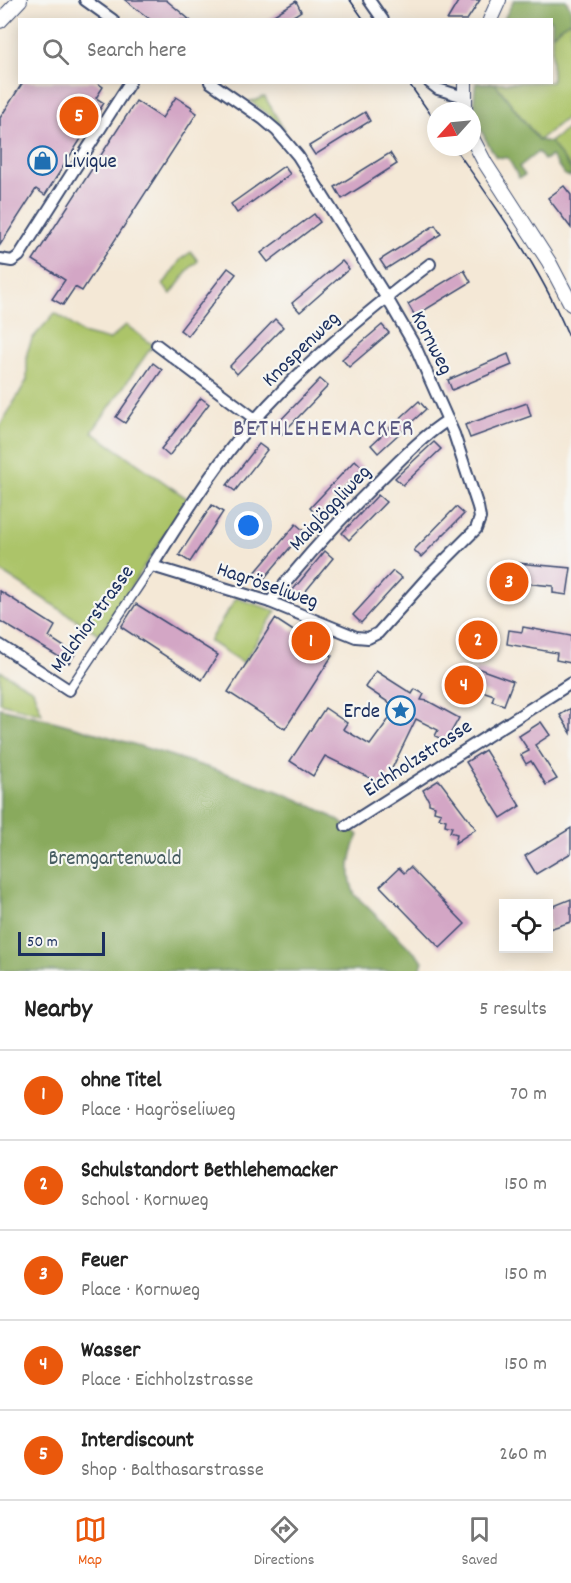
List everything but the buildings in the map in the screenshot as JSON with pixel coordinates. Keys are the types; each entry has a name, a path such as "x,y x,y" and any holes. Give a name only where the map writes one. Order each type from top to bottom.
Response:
{"street":[{"path":"0,21 20,0"},
{"path":"86,0 110,18"},
{"path":"369,0 382,18"},
{"path":"491,18 499,0"},
{"path":"0,259 12,261 19,256 129,84"},
{"name":"Kornweg","path":"213,84 263,118 285,140 387,297 416,348 448,420 479,511 478,525 378,633 371,637"},
{"path":"432,84 461,102"},
{"path":"464,102 465,84"},
{"path":"481,156 549,261 571,304"},
{"name":"Knospenweg","path":"152,566 204,484 255,419 322,351 430,264"},
{"path":"157,345 255,419"},
{"name":"Maiglöggliweg","path":"270,602 368,491 418,443 448,420"},
{"name":"Hagröseliweg","path":"152,566 270,602 356,637 371,637"},
{"name":"Melchiorstrasse","path":"0,645 69,690 152,566"},
{"name":"Eichholzstrasse","path":"346,826 571,683"}],"green space":[{"path":"514,0 566,0 571,9 571,24 569,21 553,33 553,18 505,18"},
{"path":"569,21 571,24 571,114 539,140 496,84 553,84 553,34"},
{"path":"476,84 496,84 538,140 550,142 571,169 571,177 565,175 551,156 544,160 538,152 519,167 525,175 519,178 508,158 496,157 481,129 481,102 474,102"},
{"path":"265,97 284,130 250,101"},
{"path":"571,126 571,169 550,142"},
{"path":"191,252 198,261 189,269 171,294 163,285 181,259"},
{"path":"55,313 82,333 109,340 126,325 153,345 92,432 188,499 100,635 0,571 0,426 27,380 27,353 32,339"},
{"path":"236,598 276,611 243,663 209,641"},
{"path":"0,671 33,690 42,714 0,703"},
{"name":"Bremgartenwald","path":"0,708 148,748 239,778 302,801 341,822 359,835 350,865 350,880 355,895 423,961 420,971 0,971"}],"tram line":[{"path":"350,0 363,18"},
{"path":"409,84 427,109"},
{"path":"460,156 533,266 571,342"}],"place":[{"name":"Interdiscount","path":"79,116"},
{"name":"Livique","path":"43,160"},
{"name":"Feuer","path":"509,582"},
{"name":"Schulstandort Bethlehemacker","path":"478,640"},
{"name":"ohne Titel","path":"311,641"},
{"name":"Wasser","path":"464,685"},
{"name":"Erde","path":"401,710"}],"district":[{"name":"BETHLEHEMACKER","path":"324,427"}]}
